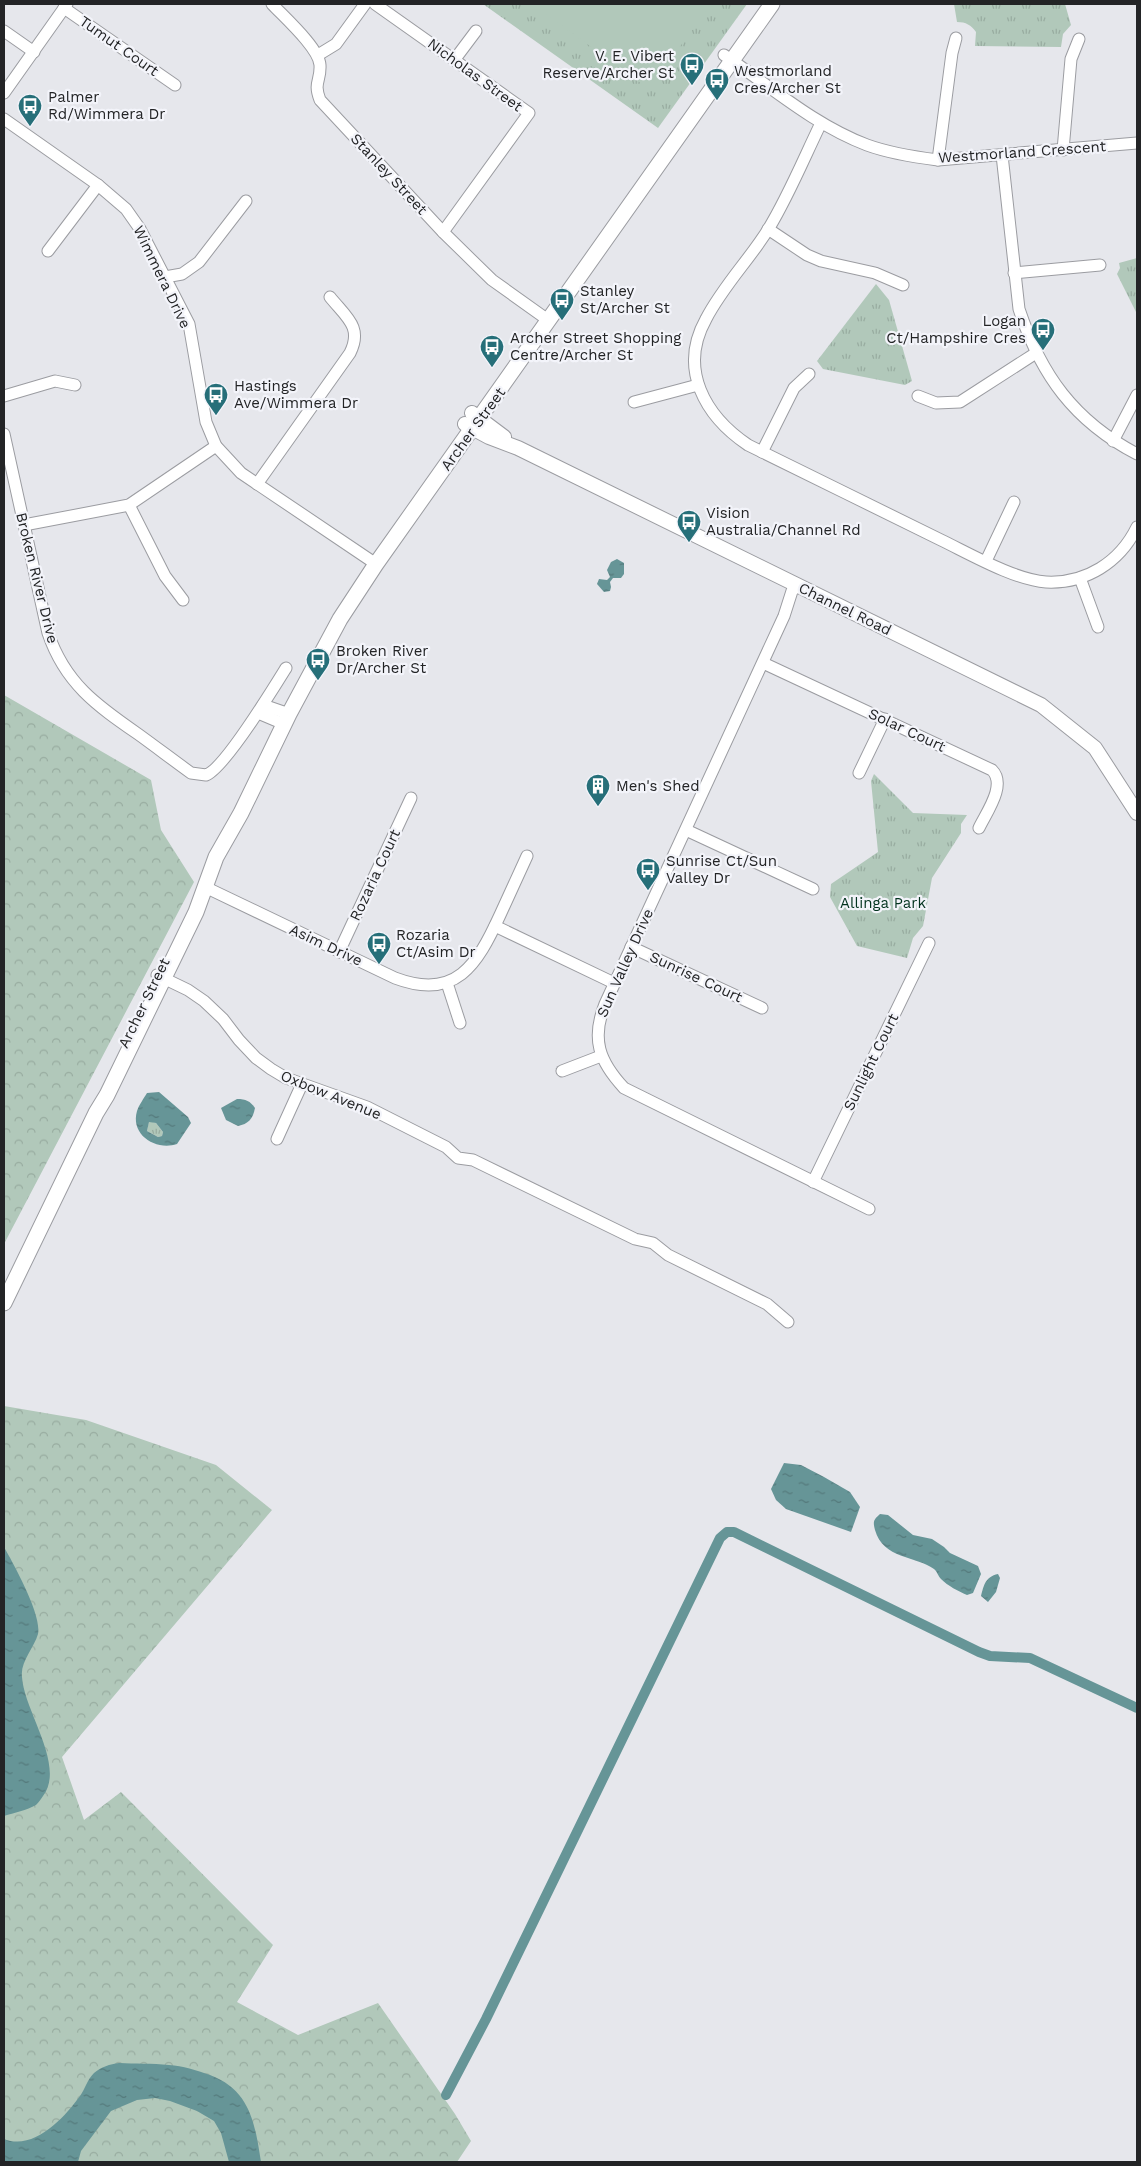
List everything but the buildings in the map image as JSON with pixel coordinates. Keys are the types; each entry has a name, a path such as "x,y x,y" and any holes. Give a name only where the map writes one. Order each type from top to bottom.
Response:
{"main road":[{"name":"Archer Street","path":"4,1303 96,1112 107,1096 161,977 196,912 204,889 222,860 241,814 333,624 372,561 766,5"}],"street":[{"path":"272,4 318,55 336,44 365,4"},
{"name":"Nicholas Street","path":"375,4 529,114 443,232"},
{"path":"4,93 65,6"},
{"name":"Tumut Court","path":"65,6 175,85"},
{"path":"4,31 34,52"},
{"path":"455,60 476,31"},
{"path":"938,160 952,53 956,38"},
{"path":"1063,150 1071,59 1079,39"},
{"name":"Stanley Street","path":"318,55 320,66 316,88 320,100 443,232 492,280 544,318"},
{"name":"Westmorland Crescent","path":"728,58 821,123 867,145 910,156 938,160 1137,143"},
{"name":"Wimmera Drive","path":"4,119 98,185 126,209 140,229 189,324 206,422 216,446 241,473 372,561"},
{"path":"821,123 768,229 706,319 698,337 695,360 698,385 709,409 719,422 730,433 762,452 986,561 1033,580 1047,582 1080,578 1112,561 1124,549 1137,526"},
{"path":"1002,155 1018,309 1036,353 1050,380 1072,407 1113,441 1137,454"},
{"path":"48,251 98,185"},
{"path":"164,277 182,274 199,262 246,201"},
{"path":"768,229 807,255 821,261 875,273 903,285"},
{"path":"1014,273 1100,265"},
{"path":"257,484 350,353 356,340 353,325 330,297"},
{"path":"918,396 936,403 960,402 1036,353"},
{"path":"762,452 794,388 809,374"},
{"path":"4,396 55,381 76,385"},
{"path":"634,402 698,385"},
{"path":"1113,441 1137,395"},
{"name":"Channel Road","path":"472,421 518,448 1041,705 1095,748 1137,813"},
{"name":"Broken River Drive","path":"4,434 53,648 80,690 98,706 191,772 201,776 215,770 261,709"},
{"path":"24,525 129,505 216,446"},
{"path":"986,561 1014,502"},
{"path":"129,505 165,576 183,600"},
{"path":"1080,578 1098,627"},
{"name":"Sun Valley Drive","path":"798,585 798,595 784,616 614,982 601,1014 598,1029 600,1056 609,1071 624,1088 869,1209"},
{"name":"Solar Court","path":"763,662 988,767 996,773 997,791 979,828"},
{"path":"286,668 261,709 286,719"},
{"path":"859,772 885,719"},
{"name":"Rozaria Court","path":"339,952 411,798"},
{"path":"686,830 813,889"},
{"name":"Asim Drive","path":"204,889 414,985 426,986 447,983 470,968 484,949 527,856"},
{"path":"495,926 614,982"},
{"name":"Sunlight Court","path":"814,1182 929,943"},
{"name":"Sunrise Court","path":"631,947 762,1008"},
{"name":"Oxbow Avenue","path":"161,977 188,990 204,1001 223,1019 250,1052 271,1069 302,1084 367,1107 446,1147 462,1150 473,1160 635,1239 652,1243 668,1255 767,1304 788,1322"},
{"path":"447,983 460,1023"},
{"path":"562,1071 600,1056"},
{"path":"277,1138 302,1084"}],"green space":[{"path":"483,4 747,4 658,128"},
{"path":"532,4 711,4 649,89"},
{"path":"954,4 1065,4 1071,25 1063,34 1061,47 975,46 976,32 968,24 957,22"},
{"path":"1137,258 1137,314 1117,274 1120,268 1119,263"},
{"path":"876,284 889,300 912,381 905,385 823,369 817,361"},
{"path":"4,695 151,780 161,830 194,882 4,1244"},
{"name":"Allinga Park","path":"874,774 913,813 967,815 961,824 961,833 932,878 923,926 913,938 907,958 857,946 830,897 831,884 878,852 871,781"},
{"path":"149,1121 156,1123 163,1132 162,1136 158,1137 147,1131"},
{"path":"4,1406 86,1420 216,1465 272,1510 62,1757 84,1820 121,1792 273,1945 237,2002 298,2035 378,2003 455,2114 471,2141 457,2162 4,2162"}],"water":[{"path":"617,559 624,563 624,574 621,578 613,578 610,582 610,591 604,592 597,584 599,579 607,580 610,577 607,570 611,562"},
{"path":"159,1092 188,1117 191,1123 177,1144 169,1146 153,1143 141,1134 137,1127 137,1111 147,1093","holes":["149,1122 156,1123 163,1132 162,1136 158,1137 147,1131"]},
{"path":"237,1099 248,1101 255,1108 250,1120 238,1126 226,1120 221,1108"},
{"path":"784,1463 801,1465 850,1492 860,1507 851,1532 786,1509 776,1500 771,1489"},
{"path":"880,1514 888,1515 913,1535 932,1539 950,1553 978,1566 981,1574 973,1593 967,1595 957,1590 941,1579 934,1569 892,1552 879,1539 875,1530 874,1521"},
{"path":"4,1547 26,1590 36,1615 38,1634 25,1660 22,1677 24,1691 42,1738 50,1770 49,1784 36,1805 4,1816"},
{"path":"998,1574 1000,1578 996,1592 988,1602 981,1596 984,1585 990,1577"},
{"path":"119,2063 179,2066 205,2073 223,2081 234,2089 248,2110 253,2121 261,2162 229,2162 221,2133 214,2121 197,2111 170,2101 155,2098 137,2100 111,2111 81,2151 78,2162 4,2162 4,2139 15,2142 26,2140 47,2130 66,2114 94,2073 106,2066"}],"waterway":[{"path":"446,2095 486,2019 720,1538 727,1532 734,1532 979,1652 990,1656 1030,1658 1137,1708"}],"place":[{"name":"V. E. Vibert Reserve/Archer St","path":"692,86"},
{"name":"Westmorland Cres/Archer St","path":"717,101"},
{"name":"Palmer Rd/Wimmera Dr","path":"30,127"},
{"name":"Stanley St/Archer St","path":"562,321"},
{"name":"Logan Ct/Hampshire Cres","path":"1043,351"},
{"name":"Archer Street Shopping Centre/Archer St","path":"492,368"},
{"name":"Hastings Ave/Wimmera Dr","path":"216,416"},
{"name":"Vision Australia/Channel Rd","path":"689,543"},
{"name":"Broken River Dr/Archer St","path":"318,681"},
{"name":"Men's Shed","path":"598,807"},
{"name":"Sunrise Ct/Sun Valley Dr","path":"648,891"},
{"name":"Rozaria Ct/Asim Dr","path":"379,965"}]}
